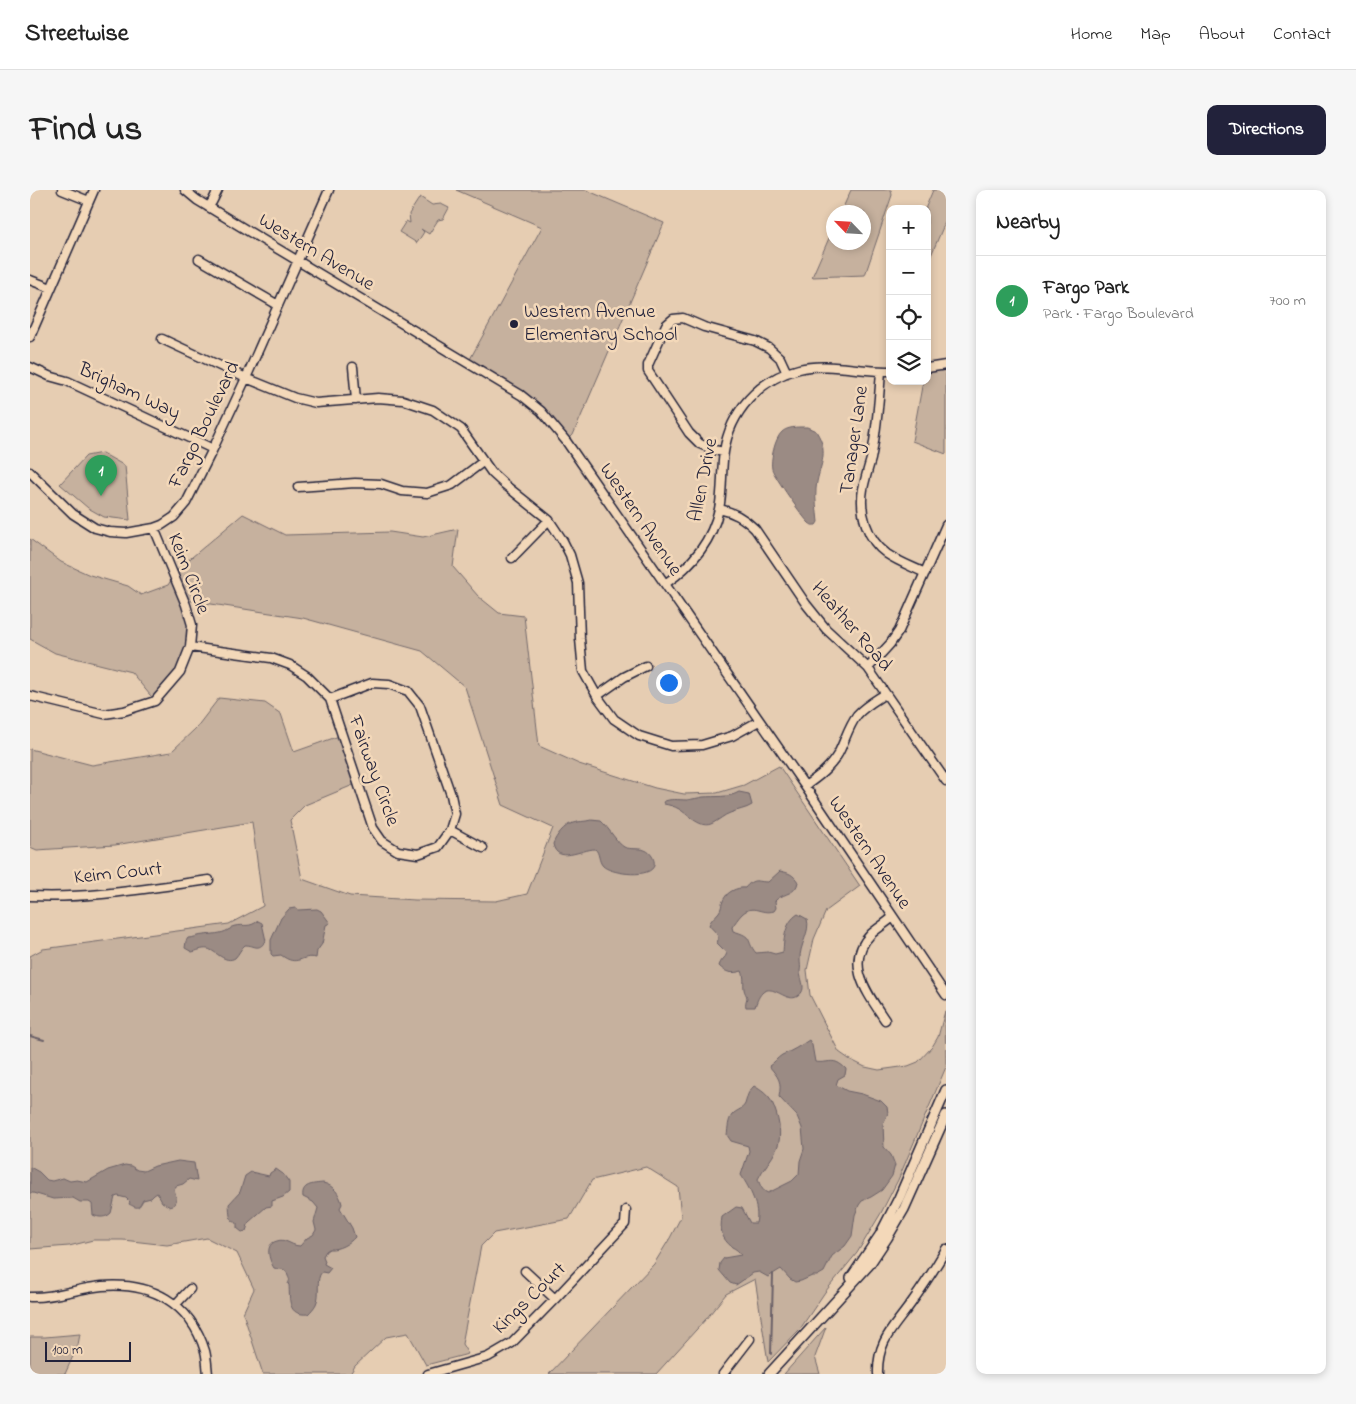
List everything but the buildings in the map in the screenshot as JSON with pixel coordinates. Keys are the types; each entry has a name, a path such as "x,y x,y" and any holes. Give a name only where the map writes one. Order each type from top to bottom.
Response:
{"main road":[{"path":"830,1309 880,1235 899,1198 946,1090"},
{"path":"769,1374 869,1265 887,1238 913,1190 946,1115"}],"street":[{"path":"62,190 89,201"},
{"path":"30,337 94,190"},
{"name":"Western Avenue","path":"185,190 208,207 521,395 542,411 566,441 805,786 946,995"},
{"path":"208,207 218,190"},
{"name":"Fargo Boulevard","path":"30,472 73,514 95,528 110,532 126,533 154,528 174,517 186,504 213,449 329,190"},
{"path":"199,259 278,305"},
{"path":"30,280 51,288"},
{"path":"724,452 700,444 689,433 648,372 648,365 666,325 674,319 683,318 704,327 755,341 769,348 780,358 787,373"},
{"path":"162,339 246,378 295,398 316,403 378,398 402,400 433,410 461,429 492,474 549,520 563,541 570,555 578,583 580,639 584,671 597,696 614,719 639,736 671,746 702,745 732,736 759,721"},
{"path":"931,367 946,365"},
{"name":"Brigham Way","path":"30,367 49,376 66,381 213,449"},
{"path":"353,367 356,400"},
{"name":"Allen Drive","path":"664,584 684,570 699,553 711,532 719,509 724,452 728,434 738,414 753,394 771,380 787,373 813,367 886,371"},
{"name":"Tanager Lane","path":"886,371 870,460 862,490 864,521 879,547 893,557 925,572"},
{"path":"298,487 355,483 381,484 402,492 427,493 452,485 484,461"},
{"name":"Heather Road","path":"719,509 736,514 755,529 806,604 826,629 868,668 946,781"},
{"path":"512,558 549,520"},
{"path":"868,668 899,631 946,525"},
{"name":"Keim Circle","path":"30,696 104,714 124,711 154,701 180,672 190,647 192,625 186,605 154,528"},
{"name":"Fairway Circle","path":"190,647 271,658 290,665 307,676 330,699 373,828 382,841 398,851 418,854 438,847 450,830 455,814 451,796 420,706 408,691 389,684 372,683 330,699"},
{"path":"597,696 624,677 646,666"},
{"path":"805,786 830,766 838,755 848,730 858,715 866,706 886,694"},
{"path":"450,830 483,848"},
{"name":"Keim Court","path":"30,896 130,891 209,880"},
{"path":"885,1020 865,990 860,977 858,960 862,947 871,934 893,918"},
{"name":"Kings Court","path":"428,1374 488,1357 512,1343 556,1299 625,1224 626,1210"},
{"path":"878,1374 878,1360 882,1345 890,1330 912,1302 946,1249"},
{"path":"525,1271 556,1299"},
{"path":"30,1297 47,1296 100,1286 127,1285 154,1292 176,1304 197,1331 205,1352 208,1374"},
{"path":"176,1304 190,1288"},
{"path":"723,1374 750,1339"}],"shaded area":[{"path":"456,190 586,190 664,223 573,435 569,439 545,410 469,361 542,227"},
{"path":"851,190 891,190 892,195 889,205 886,205 886,213 865,275 812,277 826,245 826,250 871,250 871,205 844,205"},
{"path":"933,190 946,190 946,220 931,256 931,205 927,205"},
{"path":"420,197 432,205 441,204 449,208 443,219 438,220 429,234 421,229 424,232 417,243 399,232 406,221 410,223 409,214"},
{"path":"946,368 946,454 912,441 922,385 931,385 931,372"},
{"path":"807,427 816,431 823,447 816,489 818,522 816,525 812,525 806,520 772,469 774,449 779,435 788,429"},
{"path":"102,453 125,466 130,520 104,517 88,508 60,484 86,456"},
{"path":"243,514 285,535 390,532 423,537 458,529 453,567 478,596 499,613 524,616 539,746 579,764 655,788 684,794 717,793 744,785 779,766 860,886 826,911 814,939 807,970 810,995 839,1052 865,1067 879,1070 908,1066 918,1062 932,1047 938,1037 945,1011 946,1067 898,1180 857,1253 825,1292 800,1329 768,1362 755,1279 726,1294 656,1374 549,1374 654,1264 681,1217 678,1187 646,1167 592,1180 569,1219 494,1233 481,1246 462,1344 468,1354 426,1365 408,1333 386,1337 355,1366 350,1374 263,1374 243,1313 254,1289 237,1253 207,1238 167,1245 123,1240 93,1240 69,1246 30,1249 30,956 43,949 229,924 263,906 252,822 115,845 37,850 30,847 30,749 92,765 171,752 196,728 219,698 265,703 281,714 294,752 342,735 358,783 305,805 290,820 302,879 350,896 415,900 496,901 527,894 553,828 503,805 465,687 422,651 303,618 185,600 192,625 180,672 155,701 131,672 55,653 30,639 30,539 61,562 90,575 128,586 141,595 168,585 179,568"},
{"path":"739,792 749,794 752,805 728,814 709,825 695,821 679,809 663,802 726,796"},
{"path":"591,820 601,821 624,847 642,849 649,853 654,864 652,869 645,873 636,874 616,872 603,866 595,849 565,855 559,854 555,850 553,844 558,834 564,828 573,823"},
{"path":"780,871 790,874 796,879 798,882 795,889 775,901 776,908 774,911 765,912 750,909 732,927 733,931 749,939 756,953 768,952 775,954 783,952 786,931 790,921 798,914 807,919 807,929 800,954 803,990 798,996 793,998 775,991 764,991 759,996 755,1007 746,1007 747,998 742,971 729,972 719,966 727,953 717,943 718,937 709,925 720,911 724,898 729,893 735,889 745,888 753,881 768,882"},
{"path":"295,908 298,910 317,909 321,911 330,923 326,925 322,944 317,951 316,958 311,957 296,961 281,955 273,956 271,954 271,940 281,918 289,909"},
{"path":"258,921 262,923 266,941 258,947 245,945 235,958 224,958 208,949 192,952 185,948 188,938 216,934 231,927 249,925"},
{"path":"809,1040 812,1045 815,1062 831,1061 842,1065 846,1069 845,1075 838,1079 836,1085 847,1091 881,1101 887,1107 888,1113 883,1124 884,1147 891,1155 895,1165 892,1176 882,1190 862,1201 859,1205 855,1215 852,1236 845,1246 832,1256 824,1272 795,1282 781,1269 768,1277 759,1272 753,1273 736,1285 730,1283 719,1270 720,1263 724,1258 741,1255 723,1237 721,1230 722,1217 736,1207 742,1208 750,1223 756,1223 757,1211 751,1192 741,1175 749,1151 748,1146 731,1141 727,1135 729,1122 732,1115 744,1106 749,1092 754,1086 762,1091 770,1099 774,1107 778,1119 780,1137 775,1152 758,1179 760,1186 768,1193 792,1181 799,1174 800,1161 804,1149 802,1128 797,1116 779,1097 779,1080 769,1066 782,1055"},
{"path":"178,1161 194,1163 197,1181 189,1179 183,1184 176,1186 174,1189 176,1202 170,1207 162,1202 157,1193 151,1198 143,1200 137,1207 129,1204 130,1202 126,1198 118,1196 115,1197 111,1213 105,1217 100,1217 93,1215 92,1204 89,1202 80,1202 73,1198 53,1199 30,1193 30,1167 47,1180 52,1181 63,1178 70,1181 87,1182 108,1170 125,1165 144,1171 155,1166"},
{"path":"276,1169 289,1182 289,1192 283,1197 272,1201 272,1206 266,1207 249,1222 246,1231 242,1232 237,1228 237,1223 231,1218 229,1204 240,1192 245,1176 251,1172 269,1176"},
{"path":"323,1183 338,1193 342,1204 340,1208 355,1237 343,1246 326,1251 323,1256 324,1264 331,1268 327,1273 322,1272 320,1275 318,1296 314,1307 308,1314 301,1314 296,1312 291,1306 288,1284 290,1280 287,1273 283,1269 274,1268 269,1257 269,1249 270,1245 280,1240 300,1246 307,1238 313,1235 316,1230 314,1222 318,1208 313,1202 303,1197 303,1193 304,1189 308,1186"},
{"path":"826,1327 815,1357 820,1374 784,1374"},
{"path":"80,1334 78,1345 65,1374 30,1374 30,1337"}],"waterway":[{"path":"30,1036 44,1040"},
{"path":"771,1354 773,1274"}],"place":[{"name":"Western Avenue Elementary School","path":"514,324"},
{"name":"Fargo Park","path":"101,496"}]}
